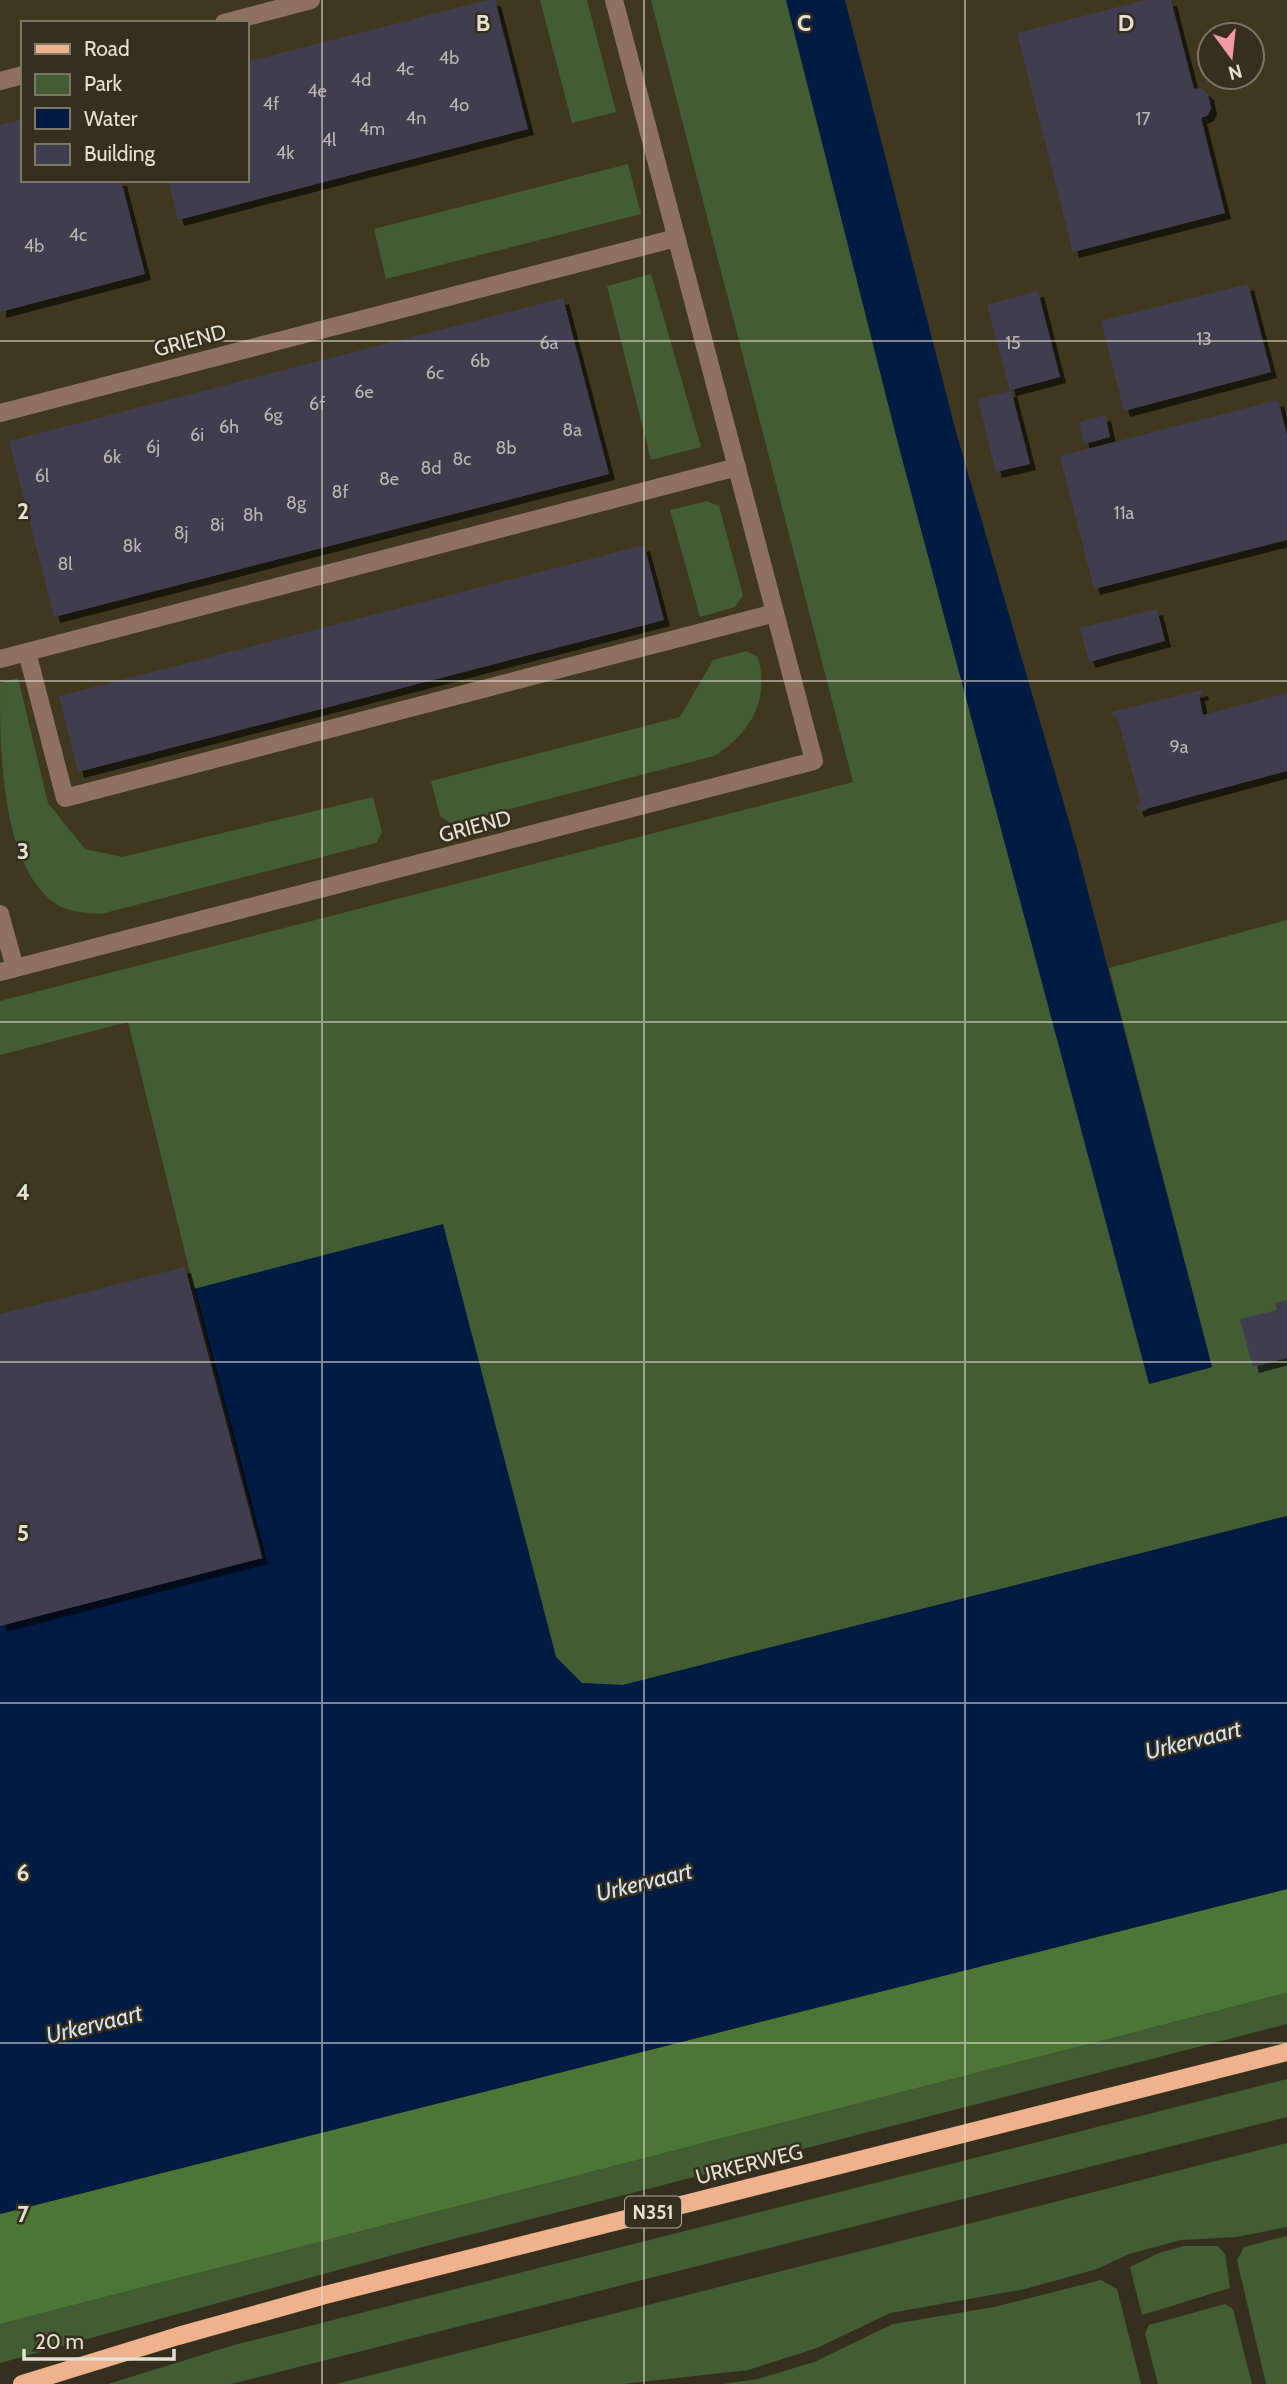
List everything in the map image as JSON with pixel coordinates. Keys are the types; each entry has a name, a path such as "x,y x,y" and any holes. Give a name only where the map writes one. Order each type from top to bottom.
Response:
{"main road":[{"name":"URKERWEG","path":"22,2384 178,2336 326,2295 1287,2052"}],"street":[{"path":"232,21 312,0"},
{"name":"GRIEND","path":"7,970 814,761 614,0"},
{"path":"0,81 21,76"},
{"name":"GRIEND","path":"0,413 676,238"},
{"path":"0,659 737,467"},
{"path":"27,652 65,798 775,613"},
{"path":"0,914 7,970"}],"shaded area":[{"path":"0,0 1287,0 1287,1626 0,1832"}],"green space":[{"path":"540,0 587,0 616,112 572,123"},
{"path":"651,0 786,0 899,447 1150,1384 1212,1367 1109,968 1287,920 1287,1516 623,1685 582,1683 556,1657 443,1225 194,1289 128,1022 0,1055 0,1001 853,782"},
{"path":"628,164 641,214 386,279 374,229"},
{"path":"651,274 701,447 651,460 607,286"},
{"path":"707,501 719,506 743,595 735,607 700,617 670,510"},
{"path":"746,651 758,657 761,673 759,702 738,737 714,756 452,824 440,816 431,781 680,717 713,660"},
{"path":"18,678 48,803 85,849 122,857 373,797 382,832 376,843 101,914 74,911 59,906 40,889 25,865 14,837 7,805 1,740 0,683"},
{"path":"1287,1889 1287,1993 0,2324 0,2214"},
{"path":"1287,1993 1287,2024 411,2250 0,2363 0,2324"},
{"path":"1287,2079 1287,2117 231,2384 108,2384 234,2345"},
{"path":"1287,2143 1287,2227 1236,2237 1181,2240 1129,2254 1097,2269 1025,2289 890,2313 817,2348 748,2370 623,2384 336,2384"},
{"path":"1287,2236 1287,2384 1266,2384 1237,2260 1244,2247"},
{"path":"1184,2246 1218,2246 1225,2254 1230,2288 1142,2315 1130,2267 1159,2253"},
{"path":"1101,2280 1117,2289 1141,2384 723,2384 758,2379 814,2362 893,2324 994,2307"},
{"path":"1225,2304 1233,2309 1252,2384 1158,2384 1145,2334 1149,2325"}],"water":[{"path":"786,0 845,0 956,432 1075,842 1212,1367 1149,1384 899,447"},
{"name":"Urkervaart","path":"443,1224 556,1657 582,1683 623,1685 1287,1516 1287,1889 0,2214 0,1626 264,1558 194,1289"}],"building":[{"path":"495,0 528,129 178,220 168,182 248,182 248,62"},
{"path":"1145,0 1171,0 1194,89 1208,94 1211,108 1208,115 1201,118 1225,213 1073,252 1017,33"},
{"path":"21,120 21,182 122,182 145,274 0,312 0,125"},
{"path":"1248,284 1271,372 1124,411 1101,321"},
{"path":"1038,291 1060,377 1011,390 1030,464 996,472 978,399 1010,391 987,305"},
{"path":"563,298 609,474 54,617 9,441"},
{"path":"1278,400 1287,435 1287,540 1094,589 1060,456"},
{"path":"1105,415 1110,437 1084,444 1079,422"},
{"path":"644,545 664,620 78,772 59,696"},
{"path":"1157,609 1165,641 1089,662 1080,628"},
{"path":"1202,690 1203,694 1199,695 1203,715 1287,693 1287,771 1138,811 1136,806 1141,804 1117,716 1113,717 1112,712"},
{"path":"185,1267 262,1558 0,1626 0,1314"},
{"path":"1287,1300 1287,1358 1253,1367 1240,1319 1277,1310 1275,1303"}]}
